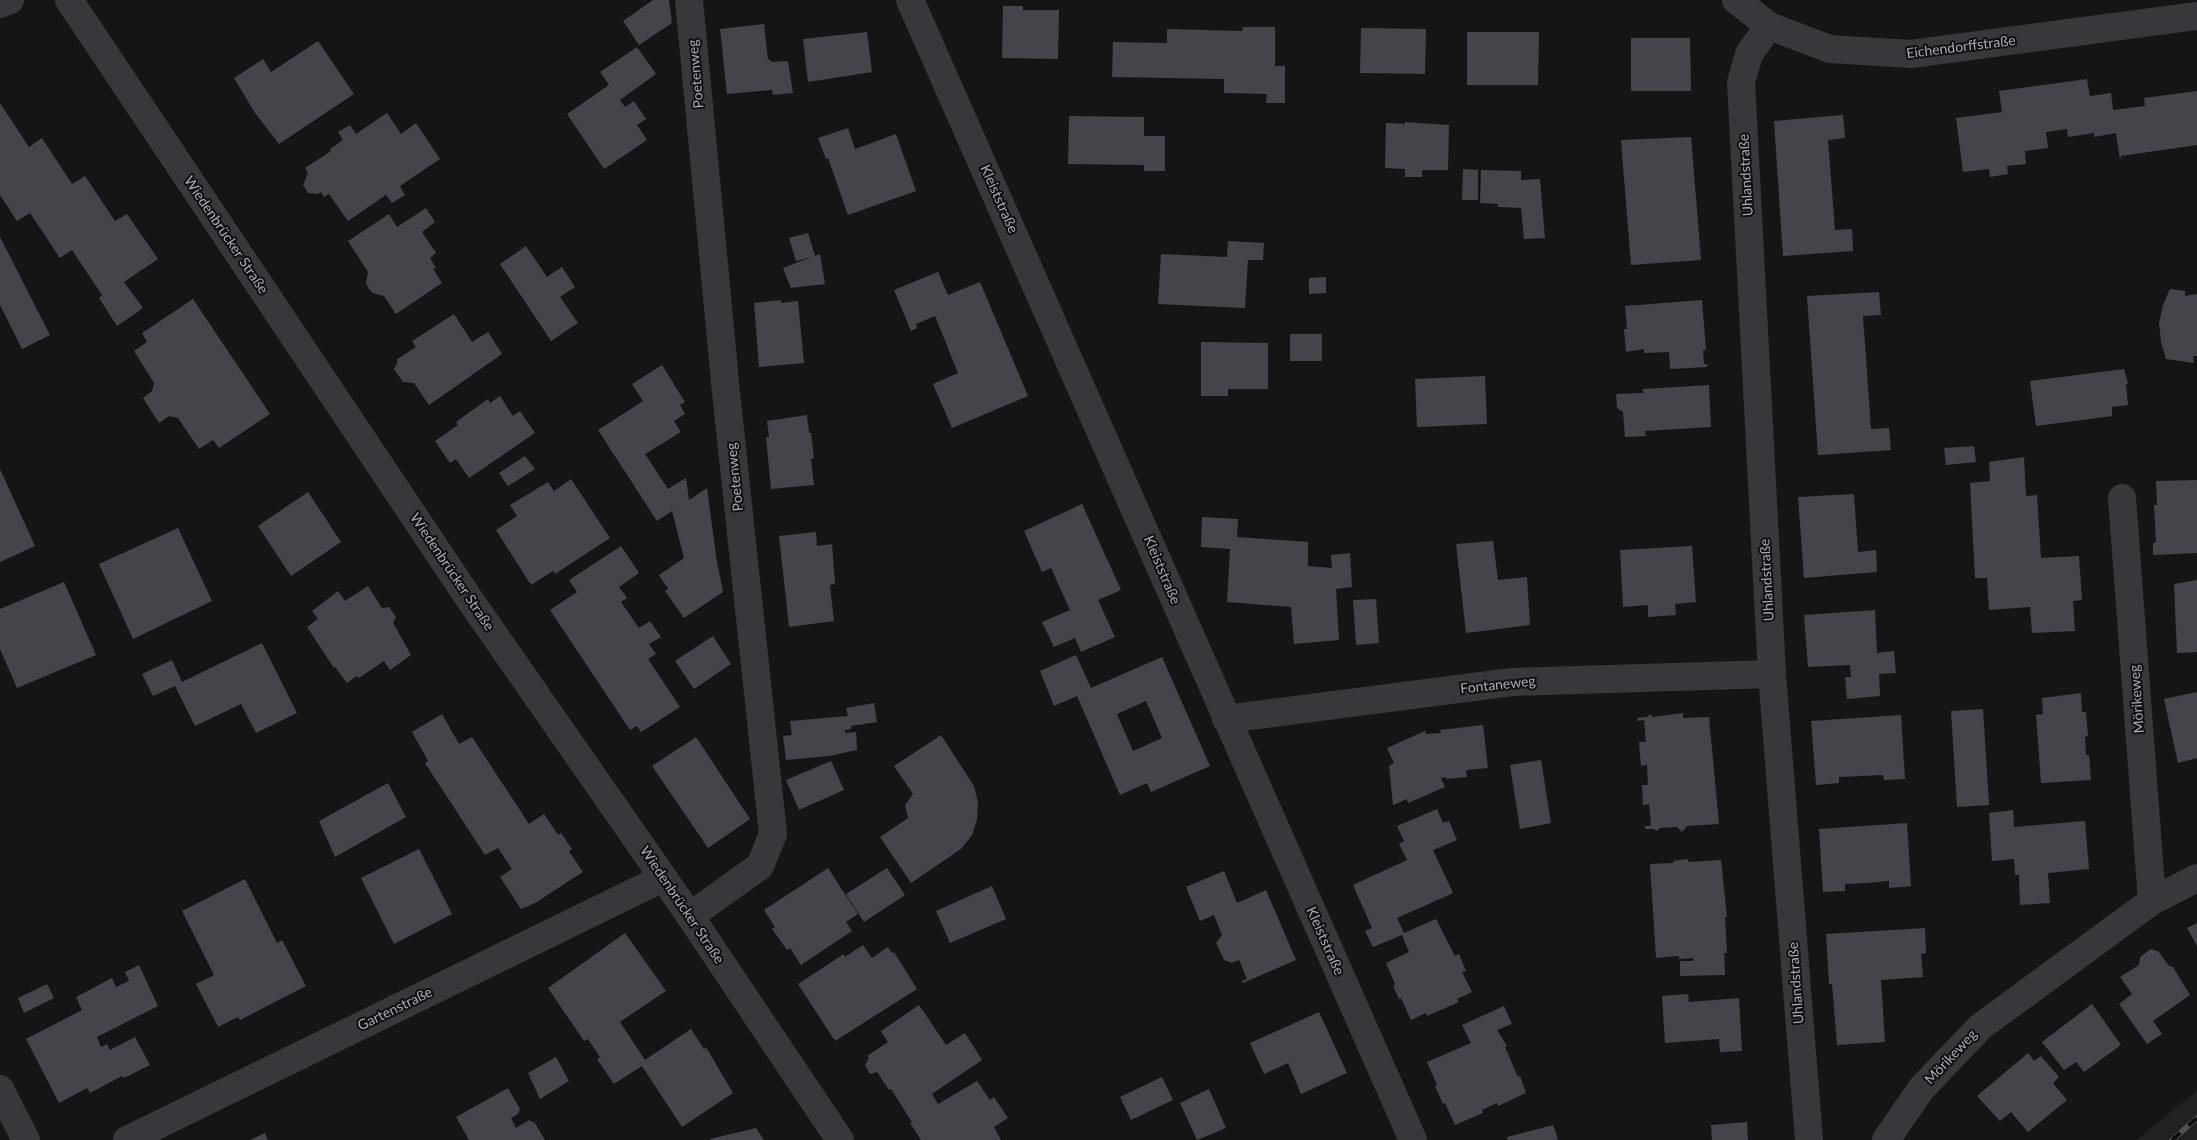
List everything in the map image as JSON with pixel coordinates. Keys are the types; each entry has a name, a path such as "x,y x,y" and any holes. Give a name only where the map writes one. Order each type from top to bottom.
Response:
{"street":[{"path":"0,4 10,0"},
{"name":"Wiedenbrücker Straße","path":"69,0 459,583 690,916 840,1140"},
{"name":"Poetenweg","path":"690,0 726,392 773,834 760,866 690,916"},
{"name":"Kleiststraße","path":"910,0 1413,1140"},
{"name":"Eichendorffstraße","path":"1736,0 1769,26 1830,49 1911,54 2197,16"},
{"name":"Uhlandstraße","path":"1769,26 1749,54 1741,82 1772,674 1809,1140"},
{"name":"Mörikeweg","path":"2122,498 2152,901"},
{"name":"Fontaneweg","path":"1226,719 1512,682 1772,674"},
{"name":"Gartenstraße","path":"127,1140 663,878"},
{"name":"Mörikeweg","path":"1886,1140 1921,1089 1980,1027 2152,901 2197,878"},
{"path":"0,1088 26,1140"}],"shaded area":[{"path":"2197,1091 2197,1140 2136,1140"}],"building":[{"path":"653,0 669,0 672,23 639,45 623,21"},
{"path":"1003,6 1023,6 1023,10 1059,10 1058,59 1002,58"},
{"path":"764,24 768,60 770,59 771,62 788,61 793,93 773,95 772,90 727,94 720,29"},
{"path":"1243,27 1275,27 1275,66 1285,66 1285,103 1266,103 1267,94 1224,93 1224,79 1112,77 1113,42 1167,43 1167,29 1242,31"},
{"path":"1361,28 1426,29 1425,74 1360,73"},
{"path":"867,32 872,72 808,82 803,39"},
{"path":"1467,32 1539,32 1538,85 1467,85"},
{"path":"1631,38 1690,38 1691,91 1631,91"},
{"path":"318,41 354,94 279,144 255,113 234,78 263,59 271,72"},
{"path":"637,47 656,74 620,100 625,107 634,101 646,119 637,125 647,140 604,169 567,114 609,85 600,72"},
{"path":"2087,79 2090,96 2111,93 2113,110 2145,106 2144,98 2197,91 2197,145 2121,156 2120,160 2116,133 2094,137 2094,133 2068,137 2067,129 2046,132 2048,148 2025,151 2026,164 2007,166 2008,174 1990,177 1989,169 1963,172 1956,118 2002,112 1999,91"},
{"path":"0,103 29,147 42,138 72,184 85,176 115,221 127,214 158,259 124,282 143,308 117,326 99,298 102,295 72,250 60,258 30,213 17,221 0,195"},
{"path":"387,113 401,134 416,123 440,159 400,186 405,195 392,203 386,195 348,221 329,194 324,197 321,192 318,194 308,193 303,185 308,173 305,168 331,151 330,149 343,140 338,132 350,125 356,134"},
{"path":"1843,115 1845,138 1828,140 1835,230 1852,229 1853,251 1783,256 1774,121"},
{"path":"1069,116 1144,117 1144,136 1165,136 1165,171 1144,171 1144,165 1068,164"},
{"path":"1405,122 1449,125 1448,170 1422,170 1422,177 1405,177 1405,169 1385,168 1386,123 1405,124"},
{"path":"848,128 855,149 896,134 916,191 848,215 828,158 826,159 818,138"},
{"path":"1691,137 1701,260 1631,265 1621,140"},
{"path":"1463,169 1478,170 1478,200 1462,200"},
{"path":"1481,170 1521,171 1521,180 1540,179 1545,238 1524,239 1521,208 1498,207 1498,204 1480,203"},
{"path":"426,208 435,222 422,232 436,253 430,258 436,268 433,269 442,283 396,314 384,296 373,293 369,289 366,283 368,272 348,241 389,214 397,227"},
{"path":"808,233 815,256 820,254 825,284 791,288 783,268 812,257 796,261 789,238"},
{"path":"0,237 50,335 22,349 0,305"},
{"path":"1228,241 1264,243 1263,260 1248,260 1245,308 1158,304 1161,254 1227,257"},
{"path":"526,246 547,277 562,267 575,287 560,297 578,323 551,341 500,264"},
{"path":"938,272 948,295 980,282 1028,396 952,428 933,384 958,373 935,316 916,324 917,328 911,331 894,290"},
{"path":"1326,277 1326,293 1309,294 1309,278"},
{"path":"2170,289 2185,291 2185,296 2197,294 2197,356 2193,356 2194,363 2166,359 2161,342 2159,323 2163,305"},
{"path":"1879,292 1881,315 1863,316 1871,429 1889,428 1891,450 1818,455 1807,296"},
{"path":"193,299 270,414 219,448 213,440 199,449 178,418 169,416 159,423 143,398 152,391 154,383 134,351 147,342 142,333"},
{"path":"781,300 781,303 798,301 804,363 759,367 754,303"},
{"path":"1702,300 1706,350 1703,350 1704,364 1707,364 1707,367 1670,369 1669,352 1644,353 1644,349 1626,352 1625,306"},
{"path":"454,314 472,342 488,332 502,354 429,405 414,383 403,382 394,369 398,361 396,360 416,347 412,341"},
{"path":"1290,334 1322,334 1322,361 1290,361"},
{"path":"1201,342 1268,343 1268,389 1228,389 1228,396 1201,396"},
{"path":"662,365 685,402 680,405 685,414 674,421 681,432 645,454 668,489 686,478 689,500 707,488 723,592 684,618 665,591 668,589 659,575 684,558 672,511 657,521 598,430 643,401 632,384"},
{"path":"2124,369 2128,384 2126,384 2128,405 2112,407 2112,416 2036,426 2030,381"},
{"path":"1485,376 1487,424 1417,427 1415,379"},
{"path":"1709,385 1711,427 1645,431 1646,436 1625,437 1623,412 1617,408 1616,394 1643,393 1643,389"},
{"path":"500,396 513,416 520,411 535,433 469,478 456,459 450,463 435,441 458,425 456,422 488,399 490,403"},
{"path":"807,415 814,458 811,459 814,485 771,489 766,437 769,437 767,421"},
{"path":"1974,446 1976,462 1946,465 1944,448"},
{"path":"525,456 535,469 508,486 499,473"},
{"path":"2024,457 2026,496 2037,495 2041,558 2079,556 2082,600 2073,601 2075,631 2032,633 2030,607 1989,610 1987,578 1975,578 1970,483 1990,481 1989,462"},
{"path":"0,469 35,546 0,562"},
{"path":"571,479 610,538 555,574 553,571 531,585 496,530 517,516 510,505 548,482 554,491"},
{"path":"2197,480 2197,553 2153,555 2153,543 2156,542 2154,505 2157,505 2156,481"},
{"path":"308,492 341,542 291,576 258,526"},
{"path":"1854,494 1858,552 1876,550 1877,572 1804,578 1798,497"},
{"path":"1082,504 1121,590 1098,600 1115,637 1081,652 1075,638 1054,647 1042,622 1070,610 1051,568 1042,572 1024,531"},
{"path":"1202,517 1238,519 1237,537 1308,542 1308,566 1332,568 1331,555 1350,553 1352,587 1336,589 1339,640 1294,644 1291,607 1227,602 1230,549 1201,547"},
{"path":"178,528 212,601 133,639 99,564"},
{"path":"816,532 817,546 832,544 835,584 830,585 834,621 789,627 779,536"},
{"path":"1493,541 1498,580 1527,577 1530,625 1466,633 1456,544"},
{"path":"621,546 639,573 619,587 627,598 621,602 639,628 650,621 661,637 649,644 656,654 648,659 680,707 641,732 637,726 630,730 550,610 577,592 569,580"},
{"path":"1692,546 1696,602 1675,604 1676,615 1648,617 1648,605 1623,607 1620,550"},
{"path":"2197,580 2197,652 2177,653 2174,584"},
{"path":"64,582 96,655 17,688 0,649 0,609"},
{"path":"368,586 382,608 389,607 396,617 393,623 411,655 390,670 384,661 359,678 357,676 347,683 334,668 307,627 318,619 312,611 338,591 345,601"},
{"path":"1376,599 1379,643 1356,645 1353,600"},
{"path":"1875,610 1877,653 1894,651 1896,673 1879,674 1880,696 1847,699 1845,677 1851,677 1850,665 1808,667 1804,615"},
{"path":"713,636 731,664 694,689 675,661"},
{"path":"262,643 297,713 256,733 241,704 195,726 175,686 153,696 142,674 172,660 182,682"},
{"path":"1076,655 1091,688 1162,657 1210,766 1151,792 1147,783 1120,795 1077,696 1054,706 1040,671","holes":["1146,701 1162,738 1133,751 1117,714"]},
{"path":"2197,692 2197,758 2178,763 2164,699"},
{"path":"2081,693 2082,712 2086,712 2088,736 2085,737 2086,755 2089,755 2091,780 2041,783 2036,715 2043,714 2042,698"},
{"path":"874,703 877,722 851,726 851,729 845,730 845,733 856,732 857,750 829,756 786,760 783,736 792,735 790,721 848,716 846,708"},
{"path":"1983,709 1989,805 1957,807 1951,711"},
{"path":"1683,713 1683,718 1709,717 1719,824 1687,826 1682,832 1677,827 1660,828 1657,831 1645,829 1645,826 1651,826 1649,804 1643,805 1642,785 1648,785 1647,765 1641,766 1639,742 1646,742 1644,720 1638,721 1637,718 1647,717 1650,714 1653,717"},
{"path":"442,714 459,744 472,737 529,824 544,814 558,835 561,833 572,849 569,851 583,872 535,903 521,909 500,877 512,869 498,848 485,855 425,763 428,761 412,732"},
{"path":"1901,715 1905,779 1884,780 1883,775 1839,777 1839,783 1816,785 1811,721"},
{"path":"1483,725 1488,768 1466,770 1467,777 1441,778 1445,787 1408,803 1407,799 1393,805 1389,766 1394,763 1387,748 1425,731 1426,734 1441,733 1440,730"},
{"path":"941,735 974,786 978,803 977,820 972,835 961,849 911,883 880,837 908,818 905,805 913,794 894,766"},
{"path":"696,737 750,819 708,848 652,766"},
{"path":"1541,760 1551,823 1520,829 1510,765"},
{"path":"831,761 844,790 799,810 786,780"},
{"path":"388,783 406,817 335,857 319,821"},
{"path":"1437,809 1443,823 1449,821 1457,840 1433,850 1453,893 1397,918 1404,933 1436,919 1455,956 1459,954 1466,971 1462,972 1472,992 1457,999 1459,1002 1427,1016 1426,1013 1411,1020 1393,986 1395,984 1386,963 1409,952 1402,935 1373,947 1365,931 1372,928 1353,885 1407,860 1399,844 1404,841 1397,826"},
{"path":"2013,810 2014,827 2085,821 2089,869 2048,873 2050,903 2020,905 2019,875 2015,875 2014,859 1992,861 1989,813"},
{"path":"1907,823 1911,886 1889,888 1889,881 1845,884 1845,891 1823,892 1819,829"},
{"path":"419,849 452,914 394,944 361,878"},
{"path":"1688,859 1688,862 1721,860 1727,917 1725,917 1727,953 1724,953 1725,975 1680,976 1680,961 1693,961 1693,958 1679,959 1679,956 1656,958 1650,864 1674,863 1673,861"},
{"path":"828,868 858,914 846,922 852,931 801,965 790,948 787,950 772,929 775,927 764,910"},
{"path":"887,868 905,895 864,922 846,894"},
{"path":"1224,871 1237,903 1266,890 1296,960 1243,983 1242,981 1247,979 1239,960 1232,963 1224,960 1216,943 1222,935 1214,915 1200,921 1186,887"},
{"path":"245,879 277,943 282,940 306,986 240,1020 238,1017 218,1027 196,984 214,975 182,911"},
{"path":"992,886 1006,919 950,943 936,911"},
{"path":"2197,923 2197,946 2187,928"},
{"path":"1925,928 1926,953 1921,954 1923,977 1881,980 1885,1042 1837,1045 1832,984 1829,984 1826,934"},
{"path":"625,933 666,991 620,1022 645,1060 691,1029 704,1049 706,1047 733,1093 682,1127 642,1066 614,1084 597,1059 600,1057 588,1039 584,1041 548,988"},
{"path":"863,945 872,958 888,947 892,953 894,952 917,989 835,1041 798,984 844,954 845,957"},
{"path":"2151,949 2158,951 2169,966 2173,967 2190,995 2153,1021 2162,1034 2147,1044 2119,1004 2132,994 2120,977 2139,965 2140,957"},
{"path":"139,965 158,1006 97,1037 101,1047 107,1044 110,1050 135,1037 150,1065 124,1078 122,1076 90,1093 87,1088 59,1103 26,1039 82,1010 76,997 112,978 116,987 129,981 125,972"},
{"path":"47,984 54,998 24,1013 18,998"},
{"path":"1688,994 1689,1002 1739,998 1742,1051 1720,1052 1719,1039 1665,1043 1662,996"},
{"path":"2092,1004 2121,1045 2084,1072 2076,1062 2064,1070 2042,1042"},
{"path":"919,1005 946,1045 965,1033 982,1060 932,1094 938,1104 977,1081 990,1100 994,1097 1008,1118 994,1127 1001,1140 921,1140 891,1089 889,1090 877,1072 870,1074 865,1065 869,1058 867,1056 888,1042 881,1031"},
{"path":"1504,1006 1512,1024 1497,1030 1507,1046 1505,1047 1518,1077 1520,1076 1526,1093 1498,1106 1497,1103 1482,1110 1483,1113 1455,1125 1435,1086 1437,1085 1427,1062 1471,1043 1462,1025"},
{"path":"1319,1012 1347,1073 1301,1094 1288,1063 1264,1074 1250,1043"},
{"path":"2028,1053 2034,1061 2041,1056 2059,1077 2053,1083 2067,1100 2028,1132 2011,1112 2000,1121 1977,1096"},
{"path":"556,1057 569,1081 540,1099 528,1073"},
{"path":"1162,1077 1173,1100 1131,1120 1120,1097"},
{"path":"508,1088 520,1109 518,1114 511,1118 516,1128 529,1120 535,1123 545,1140 469,1140 456,1117"},
{"path":"1209,1089 1226,1128 1197,1140 1180,1103"},
{"path":"1747,1122 1748,1140 1712,1140 1711,1125"},
{"path":"1553,1125 1558,1139 1556,1140 1508,1140 1507,1137"},
{"path":"756,1128 764,1140 710,1140 710,1139"},
{"path":"265,1133 268,1140 250,1140"}],"railway":[{"path":"2172,1140 2197,1118"}]}
